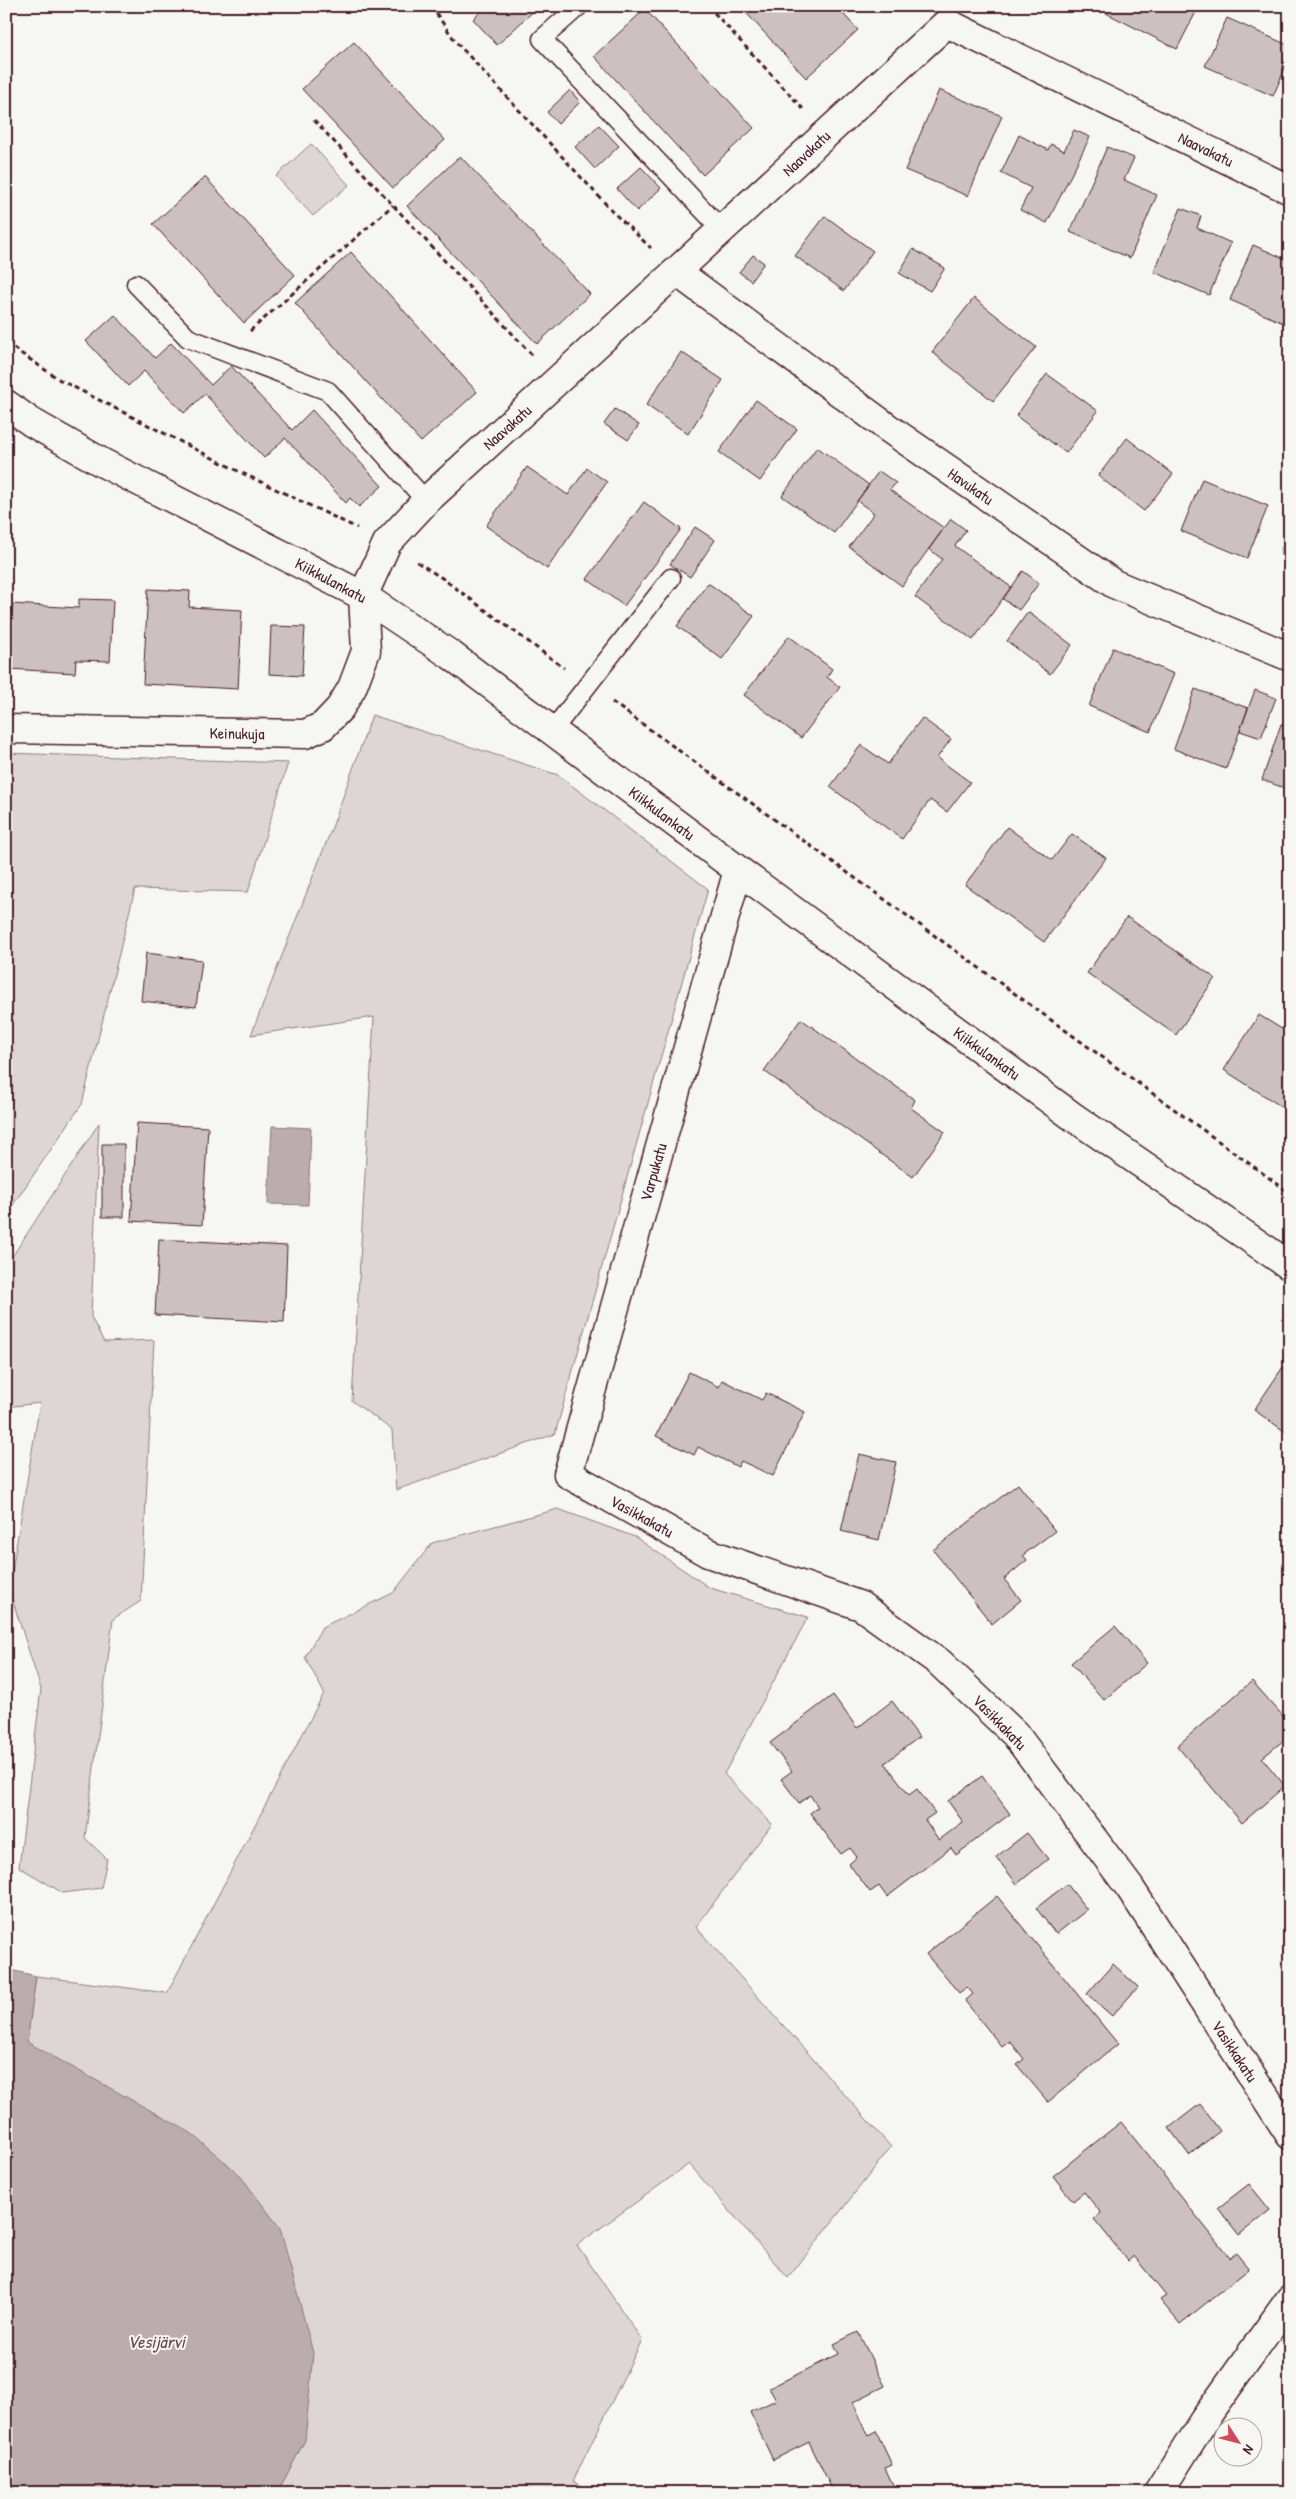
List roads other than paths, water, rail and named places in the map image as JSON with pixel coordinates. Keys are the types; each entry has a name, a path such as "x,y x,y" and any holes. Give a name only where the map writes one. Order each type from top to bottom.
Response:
{"street":[{"name":"Naavakatu","path":"363,596 387,543 426,501 947,23 1290,190"},
{"name":"Havukatu","path":"677,272 888,428 1114,584 1290,657"},
{"name":"Kiikkulankatu","path":"6,404 31,422 101,462 363,596 451,655 738,870 1072,1116 1290,1266"},
{"name":"Keinukuja","path":"6,729 305,734 323,726 340,708 352,688 366,651 363,596"},
{"name":"Varpukatu","path":"568,1474 738,870"},
{"name":"Vasikkakatu","path":"568,1474 708,1553 861,1606 939,1662 1015,1734 1079,1819 1130,1888 1290,2135"},
{"path":"1158,2493 1204,2420 1290,2300"}],"lane":[{"path":"579,6 542,39 722,230"},
{"path":"136,284 188,338 328,391 426,501"},
{"path":"552,731 589,686 671,578"}],"water":[{"path":"272,1126 311,1128 308,1205 268,1204"},
{"name":"Vesijärvi","path":"6,1969 36,1976 27,2042 191,2133 239,2174 280,2228 313,2353 305,2440 277,2493 6,2493"}]}
